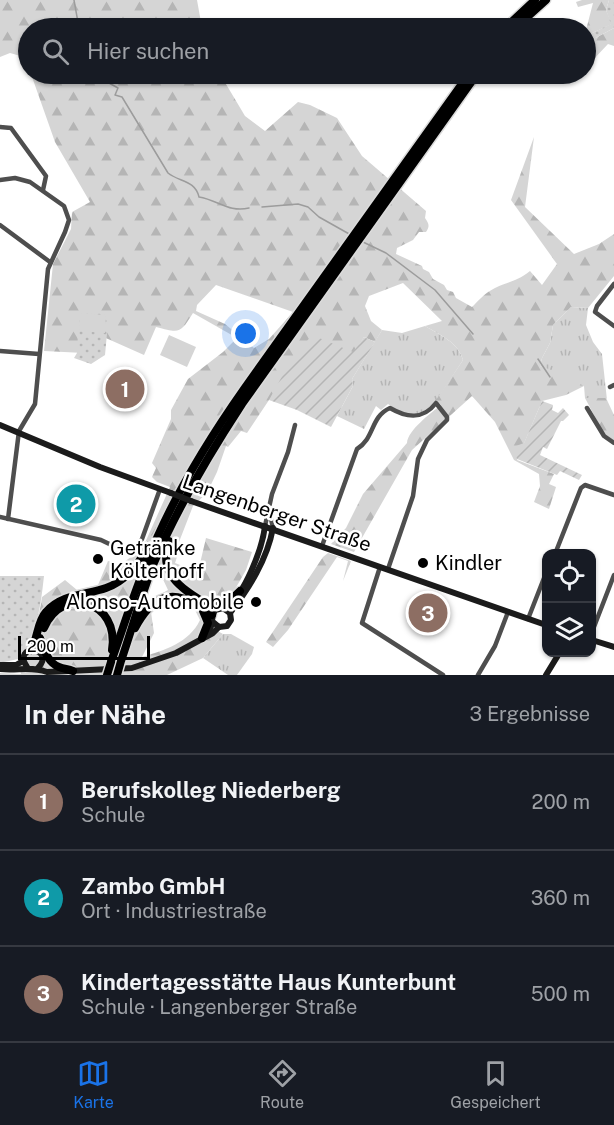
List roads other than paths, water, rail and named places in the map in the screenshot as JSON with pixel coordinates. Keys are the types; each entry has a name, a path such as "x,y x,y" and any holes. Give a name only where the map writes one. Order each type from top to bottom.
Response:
{"highway":[{"path":"516,18 535,0"},
{"path":"526,18 546,0"},
{"path":"117,675 144,590 169,529 198,474 320,288 462,84"},
{"path":"389,190 469,84"},
{"path":"107,675 147,561 191,471 222,420 320,288"},
{"path":"169,529 170,538 165,557 170,573 180,586 204,602 217,606 222,605 240,591"},
{"path":"34,651 41,619 48,609 71,597 118,583 134,569 158,535"},
{"path":"126,647 143,614 162,598 176,596 194,603 215,619"},
{"path":"204,602 215,619"},
{"path":"34,651 46,621 59,608 70,603 88,604 100,610 111,623 114,639 111,663"},
{"path":"194,603 204,611 208,618 202,638"},
{"path":"40,638 43,650 50,660 61,668 74,671"}],"main road":[{"name":"Langenberger Straße","path":"0,425 19,431 100,467 191,501 542,624"},
{"path":"215,619 227,626 230,624 228,611 253,564 265,526"},
{"path":"228,611 252,581 273,528"},
{"path":"40,666 43,658 34,651 24,655 25,664 31,670 40,666 54,671 132,668 176,653 202,638 210,630 220,608 228,611"},
{"path":"596,642 614,647"},
{"path":"546,675 557,657"},
{"path":"0,667 25,664"}],"street":[{"path":"0,128 11,128 46,176 43,190"},
{"path":"0,180 20,178 30,182 62,204 68,213 68,226 50,262 35,404 19,431 8,519"},
{"path":"0,225 50,262"},
{"path":"614,284 595,312 612,325 614,317"},
{"path":"0,351 39,354"},
{"path":"322,546 357,449 365,444 378,416 390,408 406,416 417,417 436,404 447,420 424,444 416,468 413,496 388,569"},
{"path":"587,408 604,436 614,443"},
{"path":"265,526 268,507 295,425"},
{"path":"557,549 581,488 585,485 614,495"},
{"path":"0,517 101,540 129,551 139,545 142,539 160,489"},
{"path":"268,507 273,528"},
{"path":"381,567 362,623 442,675"},
{"path":"596,620 614,575"},
{"path":"528,619 542,583"},
{"path":"478,675 495,646 508,612"}],"waterway":[{"path":"74,0 77,18"},
{"path":"111,84 118,88 115,95 122,97 168,173 194,187 199,197 229,208 249,208"},
{"path":"262,207 298,204 308,207 319,217 351,235"},
{"path":"363,242 386,253 435,290 473,334"},
{"path":"538,359 550,377"}],"place":[{"name":"Berufskolleg Niederberg","path":"125,389"},
{"name":"Zambo GmbH","path":"76,504"},
{"name":"Getränke Költerhoff","path":"98,559"},
{"name":"Kindler","path":"423,563"},
{"name":"Alonso-Automobile","path":"256,602"},
{"name":"Kindertagesstätte Haus Kunterbunt","path":"428,613"}]}
